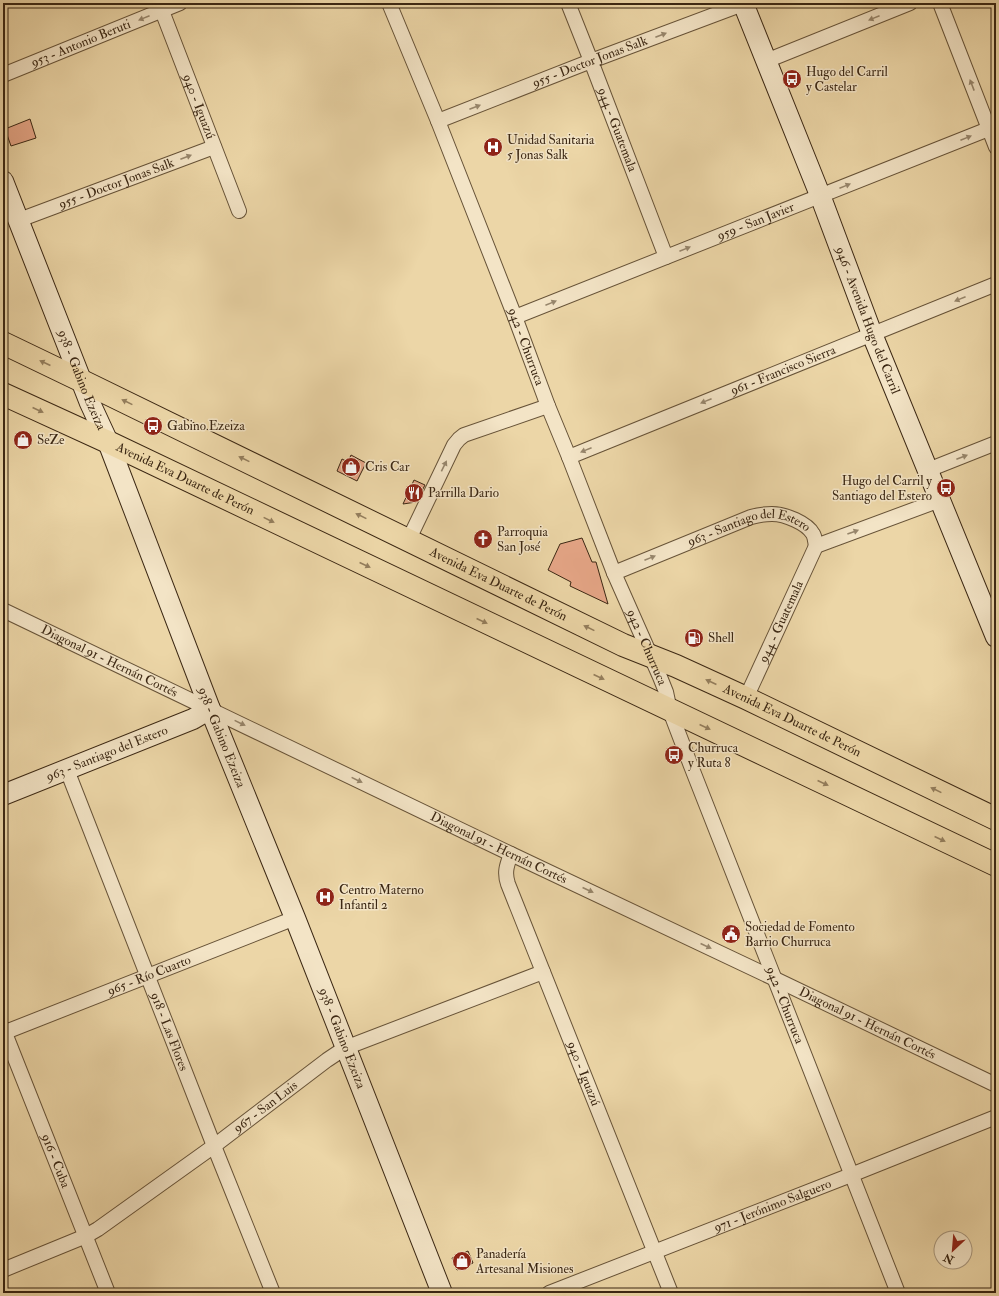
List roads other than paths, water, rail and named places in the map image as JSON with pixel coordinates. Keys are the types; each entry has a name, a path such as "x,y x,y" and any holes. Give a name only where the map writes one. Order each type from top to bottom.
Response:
{"main road":[{"name":"Avenida Eva Duarte de Perón","path":"3,343 409,539 623,645 650,655 746,698 996,819"},
{"name":"Avenida Eva Duarte de Perón","path":"3,394 108,442 996,865"}],"street":[{"name":"953 - Antonio Beruti","path":"3,75 160,7 180,3"},
{"name":"942 - Churruca","path":"389,3 438,121 614,573 666,692 670,711 773,978 898,1293"},
{"name":"944 - Guatemala","path":"568,3 666,257"},
{"path":"766,61 910,3"},
{"path":"940,3 992,127 996,147"},
{"name":"955 - Doctor Jonas Salk","path":"438,121 591,61 743,4"},
{"name":"946 - Avenida Hugo del Carril","path":"743,4 820,196 872,334 996,637"},
{"name":"940 - Iguazú","path":"160,7 239,211"},
{"name":"959 - San Javier","path":"515,317 992,127"},
{"name":"955 - Doctor Jonas Salk","path":"19,220 214,147"},
{"name":"938 - Gabino Ezeiza","path":"3,181 80,380 108,442 210,709 295,918 442,1293"},
{"name":"961 - Francisco Sierra","path":"569,457 996,284"},
{"path":"409,539 454,445 459,439 464,435 548,406"},
{"path":"928,470 996,443"},
{"name":"963 - Santiago del Estero","path":"614,573 751,516 774,514 791,518 806,525 814,534 816,546 940,500"},
{"name":"944 - Guatemala","path":"746,698 816,546"},
{"name":"Diagonal 91 - Hernán Cortés","path":"3,610 996,1085"},
{"name":"963 - Santiago del Estero","path":"3,795 193,719 210,709"},
{"name":"918 - Las Flores","path":"67,770 273,1293"},
{"name":"940 - Iguazú","path":"511,854 506,870 506,876 671,1293"},
{"name":"965 - Río Cuarto","path":"4,1031 295,918"},
{"name":"967 - San Luis","path":"3,1270 86,1236 98,1229 214,1146 345,1048 543,972"},
{"name":"916 - Cuba","path":"4,1031 108,1293"},
{"name":"971 - Jerónimo Salguero","path":"549,1293 996,1117"}],"place":[{"name":"Hugo del Carril y Castelar","path":"792,79"},
{"name":"Unidad Sanitaria 5 Jonas Salk","path":"493,147"},
{"name":"Gabino Ezeiza","path":"153,426"},
{"name":"SeZe","path":"23,440"},
{"name":"Cris Car","path":"351,467"},
{"name":"Hugo del Carril y Santiago del Estero","path":"946,488"},
{"name":"Parrilla Dario","path":"414,493"},
{"name":"Parroquia San José","path":"483,539"},
{"name":"Shell","path":"694,638"},
{"name":"Churruca y Ruta 8","path":"674,755"},
{"name":"Centro Materno Infantil 2","path":"325,897"},
{"name":"Sociedad de Fomento Barrio Churruca","path":"731,934"},
{"name":"Panadería Artesanal Misiones","path":"462,1261"}]}
